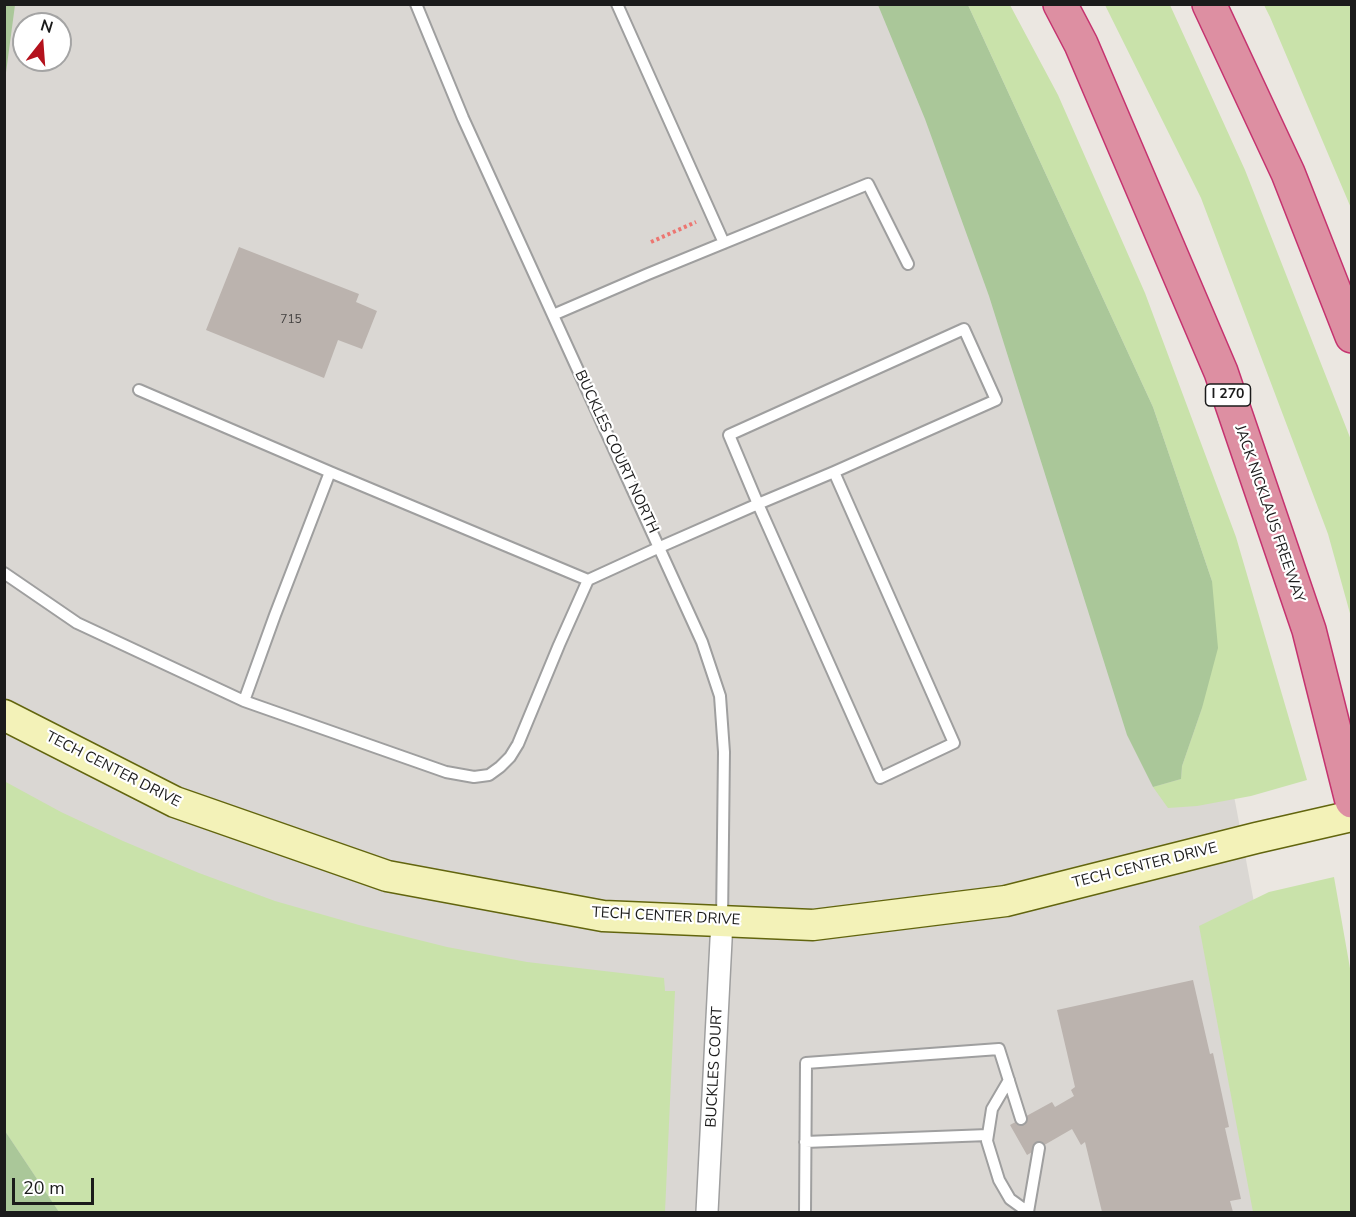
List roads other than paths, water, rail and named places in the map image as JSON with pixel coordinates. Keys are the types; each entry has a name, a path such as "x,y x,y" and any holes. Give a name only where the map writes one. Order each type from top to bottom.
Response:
{"highway":[{"name":"JACK NICKLAUS FREEWAY","path":"1060,4 1081,44 1221,372 1309,630 1352,801"},
{"path":"1209,4 1288,173 1352,336"}],"main road":[{"name":"TECH CENTER DRIVE","path":"4,715 175,802 387,876 603,916 813,925 1006,901 1352,816"}],"street":[{"name":"BUCKLES COURT","path":"707,1212 722,921"}],"lane":[{"name":"BUCKLES COURT NORTH","path":"416,4 463,118 702,642 720,696 724,752 722,921"},
{"path":"617,4 724,243"},
{"path":"553,315 868,184 908,264"},
{"path":"4,573 77,623 244,701 446,772 474,777 489,775 510,757 518,744 588,580 660,547 758,504 834,472 996,400 964,329 729,435 758,504 880,778 954,743 834,472"},
{"path":"140,390 588,580"},
{"path":"244,701 330,472"},
{"path":"805,1212 806,1063 999,1049 1021,1119"},
{"path":"1009,1080 992,1109 987,1141 999,1180 1010,1199 1028,1212 1040,1148"},
{"path":"805,1142 988,1135"}]}
